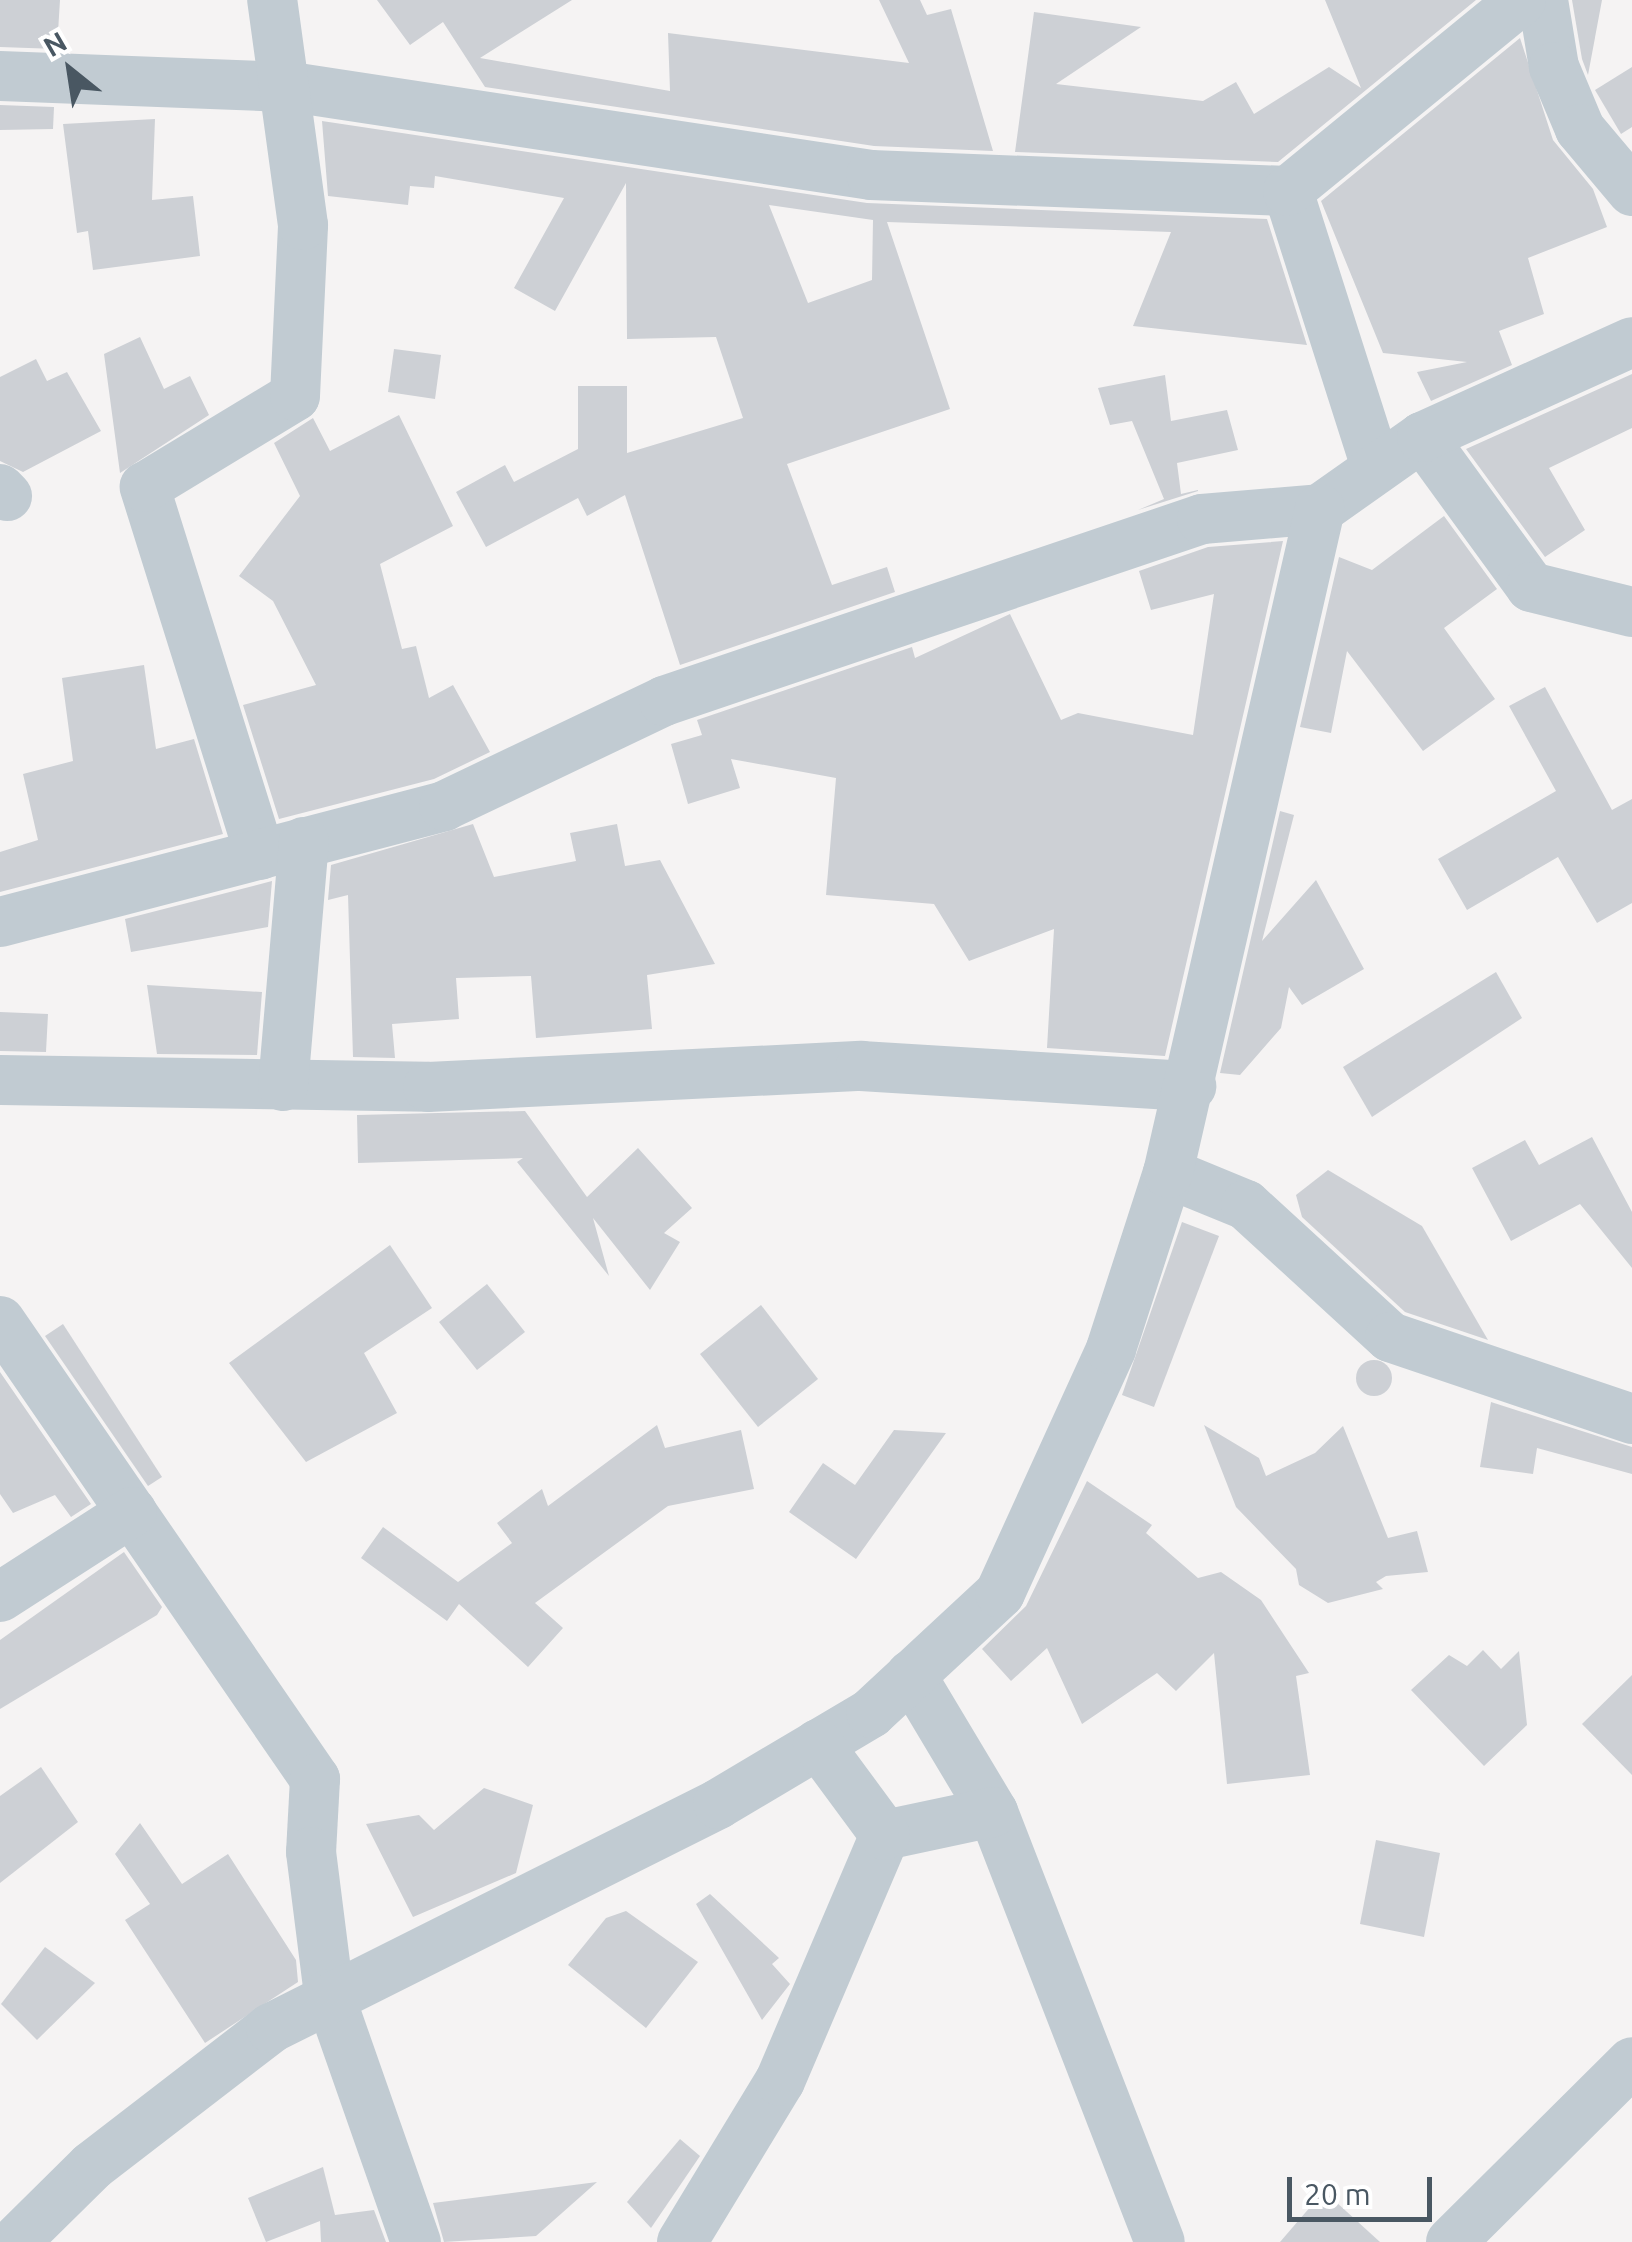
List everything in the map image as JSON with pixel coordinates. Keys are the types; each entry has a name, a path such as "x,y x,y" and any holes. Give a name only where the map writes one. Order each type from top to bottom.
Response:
{"street":[{"path":"272,0 290,87 303,225 295,396 145,487 282,848 283,1086"},
{"path":"0,76 290,87 872,175 1288,191 1514,5 1554,68 1580,129 1632,191"},
{"path":"1288,191 1376,466"},
{"path":"0,922 444,806 664,702 1202,518 1320,509 1422,436 1632,342"},
{"path":"1422,436 1531,587 1632,612"},
{"path":"16,2242 170,2104 329,1994 483,1928 818,1744 911,1675 1000,1593 1111,1349 1168,1173 1191,1086 1320,509"},
{"path":"0,1080 283,1086 862,1066 1191,1086"},
{"path":"1168,1173 1246,1205 1390,1337 1632,1419"},
{"path":"0,1322 315,1778 311,1852 329,1994 416,2242"},
{"path":"0,1597 132,1512"},
{"path":"911,1675 992,1812 1160,2242"},
{"path":"818,1744 886,1835"},
{"path":"886,1835 992,1812"},
{"path":"682,2242 780,2082 886,1835"},
{"path":"1452,2242 1632,2062"}],"building":[{"path":"0,0 60,0 57,49 0,47"},
{"path":"377,0 572,0 480,58 670,91 668,33 909,63 879,0 920,0 927,15 951,9 993,151 874,146 485,87 443,22 410,45"},
{"path":"1325,0 1476,0 1278,162 1015,152 1034,12 1141,27 1056,84 1203,101 1236,82 1254,114 1329,67 1361,88"},
{"path":"1572,0 1602,0 1588,75 1582,59"},
{"path":"1520,38 1553,140 1593,189 1607,227 1528,258 1544,314 1499,331 1512,365 1431,401 1417,372 1467,362 1383,353 1321,201"},
{"path":"1632,67 1632,127 1621,134 1595,90"},
{"path":"0,105 54,107 53,129 0,130"},
{"path":"155,119 152,200 193,196 200,256 93,270 88,231 77,233 63,124"},
{"path":"322,121 867,203 1267,219 1307,345 1133,326 1171,232 887,222 950,409 787,464 832,585 887,567 895,592 680,665 625,495 587,516 578,498 486,547 456,492 505,465 514,482 578,449 578,386 627,386 627,453 743,418 716,337 627,339 626,183 555,311 514,288 564,198 435,176 434,188 410,186 408,205 328,196","holes":["769,205 873,220 872,280 808,303"]},
{"path":"140,337 164,389 190,376 209,415 120,473 104,354"},
{"path":"394,349 441,355 435,399 388,392"},
{"path":"36,359 47,381 67,372 101,431 23,472 0,461 0,377"},
{"path":"1632,374 1632,428 1549,468 1585,530 1545,557 1466,449"},
{"path":"1165,375 1171,421 1227,410 1238,450 1177,463 1181,494 1198,491 1138,510 1164,499 1132,421 1110,425 1098,388"},
{"path":"399,415 453,526 380,564 402,649 416,646 429,698 453,685 490,752 434,779 279,819 243,705 316,685 273,601 239,576 300,496 274,443 313,418 330,451"},
{"path":"1444,516 1497,589 1444,628 1495,699 1423,751 1347,651 1331,733 1300,727 1339,557 1372,570"},
{"path":"1283,541 1165,1056 1047,1048 1054,929 969,961 934,904 826,895 836,778 731,759 740,788 688,804 671,744 702,735 697,720 912,647 915,658 1010,614 1061,720 1078,713 1193,735 1214,594 1151,610 1139,571 1208,547"},
{"path":"144,665 156,749 194,739 223,834 0,892 0,852 38,840 23,774 73,761 62,678"},
{"path":"1545,687 1612,810 1632,799 1632,903 1597,923 1558,857 1467,910 1438,859 1556,791 1509,706"},
{"path":"1280,811 1294,815 1262,941 1316,880 1364,969 1302,1005 1289,987 1281,1028 1240,1075 1220,1073"},
{"path":"473,824 494,877 576,861 570,833 617,824 625,866 660,860 715,964 647,975 652,1029 536,1038 531,976 456,978 459,1019 392,1024 395,1058 353,1057 348,895 328,900 331,865"},
{"path":"272,881 268,927 131,952 125,919"},
{"path":"1496,972 1522,1018 1372,1117 1343,1067"},
{"path":"147,985 262,992 257,1055 157,1054"},
{"path":"0,1012 48,1014 46,1052 0,1051"},
{"path":"525,1111 587,1197 638,1148 692,1208 664,1233 680,1242 650,1290 593,1218 609,1276 517,1162 523,1158 358,1163 357,1115"},
{"path":"1592,1137 1632,1212 1632,1268 1580,1204 1511,1241 1472,1168 1525,1140 1539,1165"},
{"path":"1328,1170 1422,1226 1488,1340 1405,1312 1302,1217 1296,1195"},
{"path":"1182,1222 1219,1236 1154,1407 1122,1395"},
{"path":"390,1245 432,1308 364,1353 397,1413 306,1462 229,1363"},
{"path":"487,1284 525,1332 477,1370 439,1322"},
{"path":"761,1305 818,1379 758,1427 700,1354"},
{"path":"63,1324 162,1477 148,1486 45,1336"},
{"path":"1374,1360 1387,1365 1392,1378 1387,1391 1374,1396 1361,1391 1356,1378 1361,1365"},
{"path":"0,1372 91,1504 71,1517 55,1495 13,1513 0,1494"},
{"path":"1491,1402 1632,1447 1632,1474 1537,1448 1533,1474 1480,1467"},
{"path":"657,1425 665,1448 741,1430 754,1489 668,1506 535,1603 563,1628 528,1667 459,1604 447,1621 361,1558 383,1527 458,1582 512,1543 497,1523 542,1489 548,1506"},
{"path":"1204,1425 1259,1458 1266,1476 1315,1453 1343,1426 1388,1538 1417,1531 1428,1572 1386,1576 1376,1582 1383,1589 1328,1603 1299,1585 1296,1569 1236,1507"},
{"path":"894,1430 946,1433 856,1559 789,1512 823,1463 855,1485"},
{"path":"1087,1481 1152,1525 1146,1533 1198,1578 1221,1572 1261,1600 1309,1673 1296,1676 1310,1775 1227,1784 1214,1653 1176,1691 1157,1673 1082,1724 1047,1648 1011,1681 982,1649 1026,1606"},
{"path":"124,1552 162,1607 157,1615 0,1709 0,1640"},
{"path":"1483,1650 1501,1669 1519,1651 1527,1725 1484,1766 1411,1690 1449,1655 1467,1666"},
{"path":"1632,1675 1632,1775 1582,1724"},
{"path":"41,1767 78,1822 0,1883 0,1796"},
{"path":"484,1788 533,1805 516,1873 413,1917 366,1824 419,1815 434,1830"},
{"path":"140,1823 182,1884 228,1854 296,1960 298,1982 205,2043 125,1920 150,1904 115,1854"},
{"path":"1376,1840 1440,1853 1424,1937 1360,1924"},
{"path":"710,1894 779,1958 772,1964 790,1984 762,2020 696,1904"},
{"path":"626,1911 698,1962 646,2028 568,1965 606,1918"},
{"path":"45,1947 95,1983 37,2040 1,2004"},
{"path":"680,2139 700,2156 651,2228 627,2202"},
{"path":"323,2167 335,2215 374,2210 386,2242 321,2242 320,2221 266,2242 248,2198"},
{"path":"597,2182 536,2236 444,2242 433,2203"},
{"path":"1324,2191 1380,2242 1280,2242"}]}
